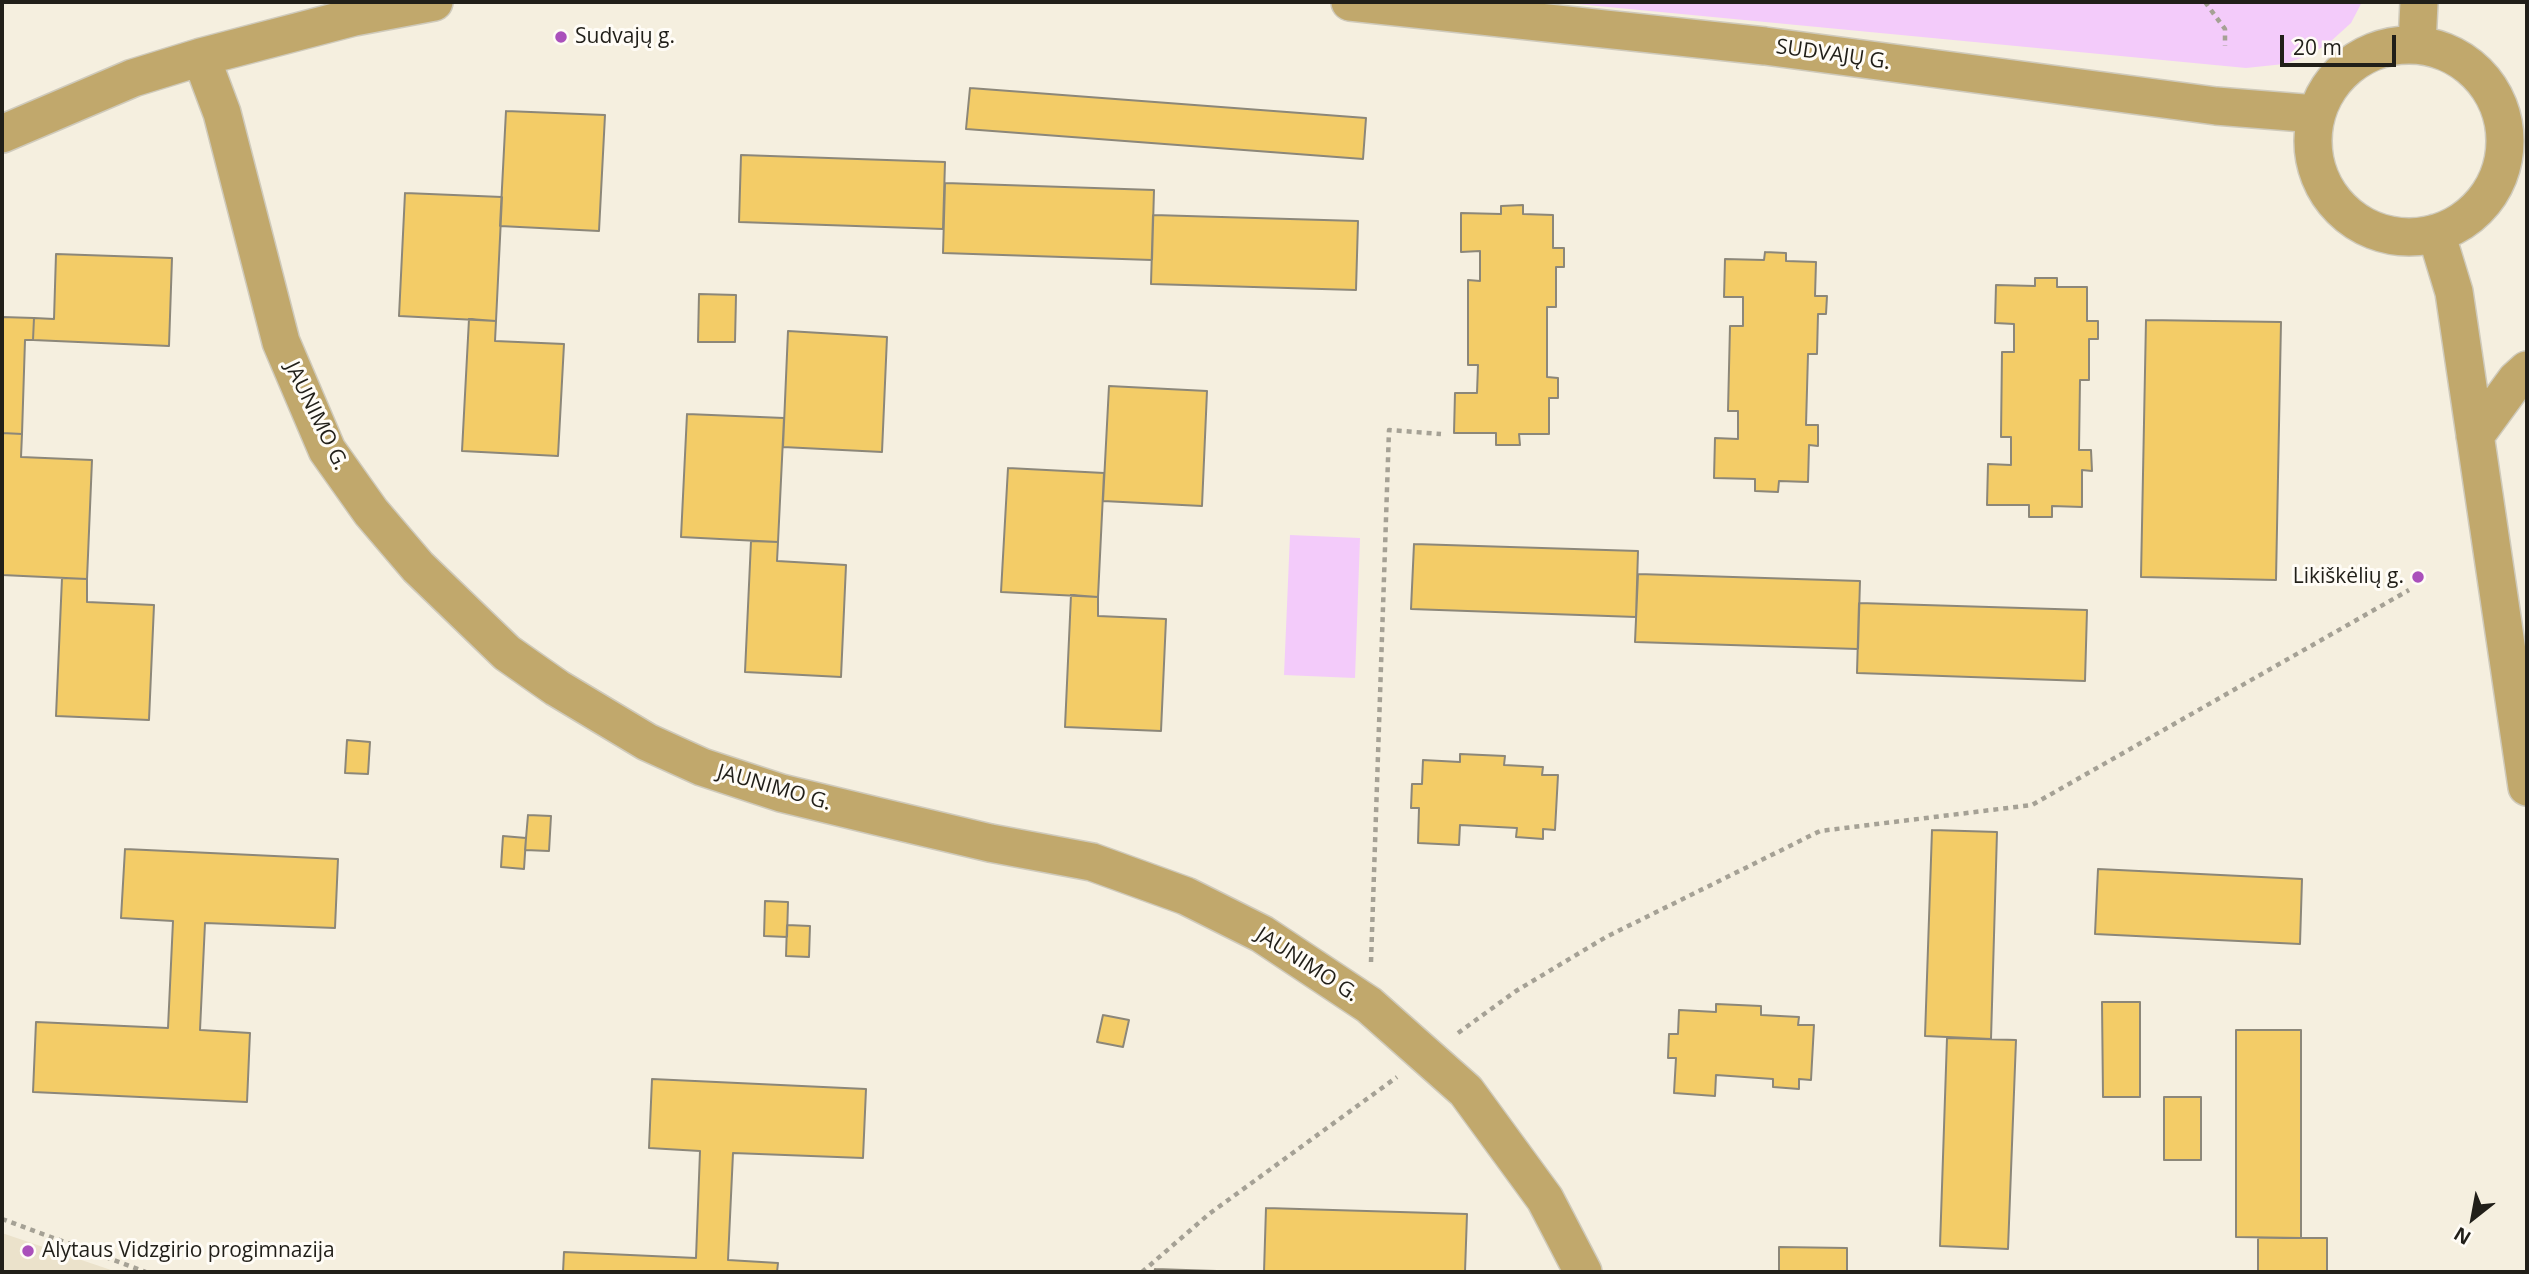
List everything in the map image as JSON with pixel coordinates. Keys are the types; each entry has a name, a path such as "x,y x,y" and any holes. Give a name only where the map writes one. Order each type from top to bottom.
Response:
{"street":[{"path":"2,134 133,78 201,57 354,18 434,2"},
{"name":"SUDVAJŲ G.","path":"1350,2 1765,46 2216,106 2316,114"},
{"path":"2417,44 2418,2"},
{"path":"2417,44 2451,53 2479,74 2498,102 2514,176 2464,220 2436,233 2402,237 2369,229 2341,209 2321,182 2312,148 2316,114 2330,85 2354,61 2384,47 2417,44"},
{"name":"JAUNIMO G.","path":"201,57 222,113 246,215 281,342 327,450 364,504 418,567 507,653 556,688 647,742 702,767 808,799 990,843 1092,862 1186,896 1262,934 1369,1005 1466,1091 1545,1199 1583,1272"},
{"path":"2436,233 2454,292 2527,787"},
{"path":"2475,436 2515,380 2527,370"}],"path":[{"path":"2205,2 2225,29 2225,46"},
{"path":"1369,1005 1389,430 1441,434"},
{"path":"1142,1272 1209,1214 1516,991 1606,937 1820,831 2032,805 2409,590"},
{"path":"2,1219 146,1272"}],"shaded area":[{"path":"1556,2 2362,2 2351,23 2310,55 2284,64 2246,68"},
{"path":"1290,535 1360,538 1355,678 1284,675"},
{"name":"Alytaus Vidzgirio progimnazija","path":"2,1233 108,1269 116,1272 2,1272"}],"building":[{"path":"970,88 1366,118 1363,159 966,129"},
{"path":"506,111 605,115 599,231 500,226"},
{"path":"741,155 945,162 943,229 739,222"},
{"path":"945,183 1154,190 1152,260 943,253"},
{"path":"405,193 502,197 496,321 399,316"},
{"path":"1523,205 1523,214 1553,215 1553,248 1564,248 1564,267 1556,267 1556,307 1547,307 1547,377 1558,378 1558,398 1549,398 1549,434 1519,434 1520,445 1496,445 1496,433 1454,433 1455,393 1477,393 1478,365 1468,365 1468,280 1480,281 1480,251 1461,252 1461,213 1501,214 1501,206"},
{"path":"1153,215 1358,221 1356,290 1151,284"},
{"path":"1765,252 1786,253 1786,261 1816,262 1815,296 1827,296 1826,314 1818,314 1817,354 1808,354 1806,425 1818,425 1818,446 1809,445 1808,482 1779,481 1778,492 1755,491 1755,479 1714,478 1715,438 1738,439 1738,411 1728,411 1730,326 1743,326 1743,297 1724,297 1725,259 1764,260"},
{"path":"56,254 172,258 169,346 33,340 34,318 54,319"},
{"path":"2035,278 2057,278 2057,287 2087,287 2087,321 2098,321 2098,339 2089,339 2089,380 2080,380 2079,450 2091,450 2092,471 2082,470 2082,507 2052,506 2052,517 2029,517 2029,505 1987,505 1988,464 2011,465 2011,437 2001,437 2002,352 2014,352 2014,324 1995,323 1996,285 2035,286"},
{"path":"699,294 736,295 735,342 698,342"},
{"path":"2,317 34,318 33,340 25,340 22,434 2,433"},
{"path":"469,319 496,321 495,341 564,344 558,456 462,451"},
{"path":"2146,320 2281,322 2276,580 2141,577"},
{"path":"788,331 887,337 882,452 783,447"},
{"path":"1109,386 1207,391 1202,506 1103,501"},
{"path":"687,414 784,418 778,542 681,537"},
{"path":"2,433 22,434 21,457 92,460 87,579 2,575"},
{"path":"1008,468 1104,473 1098,597 1001,592"},
{"path":"751,541 778,542 777,561 846,565 841,677 745,672"},
{"path":"1414,544 1638,551 1636,617 1411,609"},
{"path":"1638,574 1860,581 1858,649 1635,642"},
{"path":"62,578 87,579 87,602 154,605 149,720 56,716"},
{"path":"1071,595 1098,597 1098,616 1166,619 1161,731 1065,727"},
{"path":"1859,603 2087,610 2085,681 1857,673"},
{"path":"347,740 370,742 368,774 345,773"},
{"path":"1460,754 1505,756 1504,765 1543,767 1542,775 1558,775 1555,830 1543,829 1543,839 1516,837 1517,828 1460,825 1459,845 1418,843 1419,808 1411,808 1412,784 1422,784 1423,760 1460,762"},
{"path":"528,815 551,816 549,851 525,850"},
{"path":"1932,830 1997,832 1991,1039 1925,1036"},
{"path":"503,836 526,838 524,869 501,867"},
{"path":"125,849 338,859 335,928 205,923 200,1030 250,1033 247,1102 33,1092 36,1022 168,1028 173,921 121,918"},
{"path":"2098,869 2302,879 2300,944 2095,934"},
{"path":"765,901 788,902 787,937 764,936"},
{"path":"787,925 810,926 809,957 786,956"},
{"path":"2102,1002 2140,1002 2140,1097 2103,1097"},
{"path":"1716,1004 1761,1006 1761,1015 1799,1017 1798,1025 1814,1025 1811,1080 1799,1079 1799,1089 1773,1087 1773,1079 1716,1075 1715,1096 1674,1093 1676,1058 1668,1058 1669,1034 1678,1034 1679,1010 1716,1012"},
{"path":"1103,1015 1129,1020 1123,1047 1097,1042"},
{"path":"2236,1030 2301,1030 2301,1238 2236,1237"},
{"path":"1947,1038 2016,1040 2008,1249 1940,1246"},
{"path":"652,1079 866,1089 863,1158 733,1153 728,1260 778,1263 777,1272 563,1272 564,1252 696,1258 700,1151 649,1148"},
{"path":"2164,1097 2201,1097 2201,1160 2164,1160"},
{"path":"1266,1208 1467,1214 1465,1272 1264,1272"},
{"path":"2258,1238 2327,1238 2327,1272 2258,1272"},
{"path":"1779,1247 1847,1248 1847,1272 1779,1272"},
{"path":"1155,1269 1217,1271 1217,1272 1154,1272"}],"place":[{"name":"Sudvajų g.","path":"561,37"},
{"name":"Likiškėlių g.","path":"2418,577"},
{"name":"Alytaus Vidzgirio progimnazija","path":"28,1251"}]}
